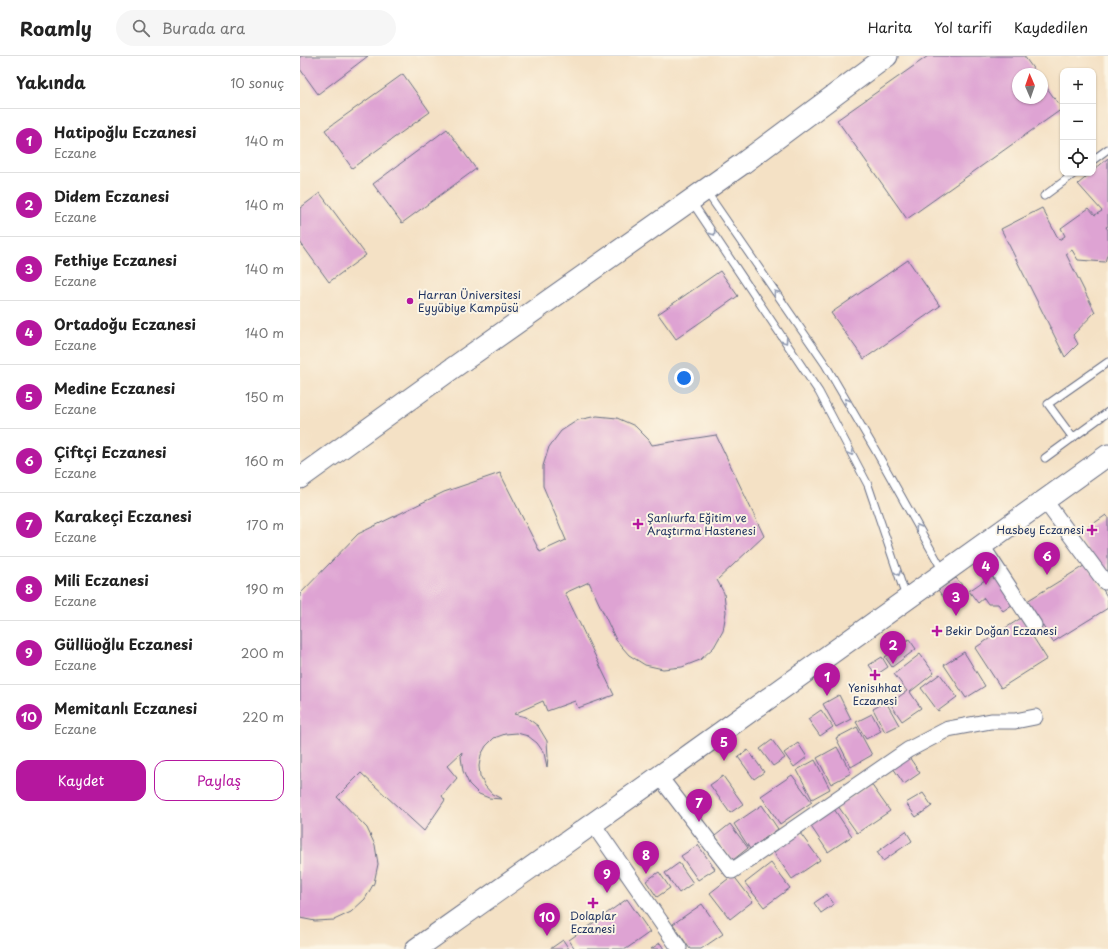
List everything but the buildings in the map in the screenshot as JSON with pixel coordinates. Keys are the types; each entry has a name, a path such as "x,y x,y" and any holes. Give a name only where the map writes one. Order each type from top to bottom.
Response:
{"street":[{"path":"300,478 742,164 887,56"},
{"path":"416,949 1108,455"},
{"path":"1045,501 1105,582"},
{"path":"982,546 1034,625"},
{"path":"659,776 732,871 908,750 948,729 992,721 1035,717"},
{"path":"592,824 679,948"}],"lane":[{"path":"1096,158 1108,149"},
{"path":"1044,196 1071,176"},
{"path":"698,195 825,364 944,573"},
{"path":"698,195 819,392 868,485 906,600"},
{"path":"1073,438 1048,404 1108,362"},
{"path":"1045,458 1108,412"}],"place":[{"name":"Harran Üniversitesi Eyyübiye Kampüsü","path":"410,301"},
{"name":"Şanlıurfa Eğitim ve Araştırma Hastenesi","path":"638,524"},
{"name":"Hasbey Eczanesi","path":"1092,530"},
{"name":"Çiftçi Eczanesi","path":"1047,575"},
{"name":"Ortadoğu Eczanesi","path":"986,585"},
{"name":"Fethiye Eczanesi","path":"956,616"},
{"name":"Bekir Doğan Eczanesi","path":"937,631"},
{"name":"Didem Eczanesi","path":"893,664"},
{"name":"Yenisıhhat Eczanesi","path":"875,675"},
{"name":"Hatipoğlu Eczanesi","path":"827,696"},
{"name":"Medine Eczanesi","path":"724,761"},
{"name":"Karakeçi Eczanesi","path":"699,822"},
{"name":"Mili Eczanesi","path":"646,874"},
{"name":"Güllüoğlu Eczanesi","path":"607,893"},
{"name":"Dolaplar Eczanesi","path":"593,903"},
{"name":"Memitanlı Eczanesi","path":"547,936"}]}
